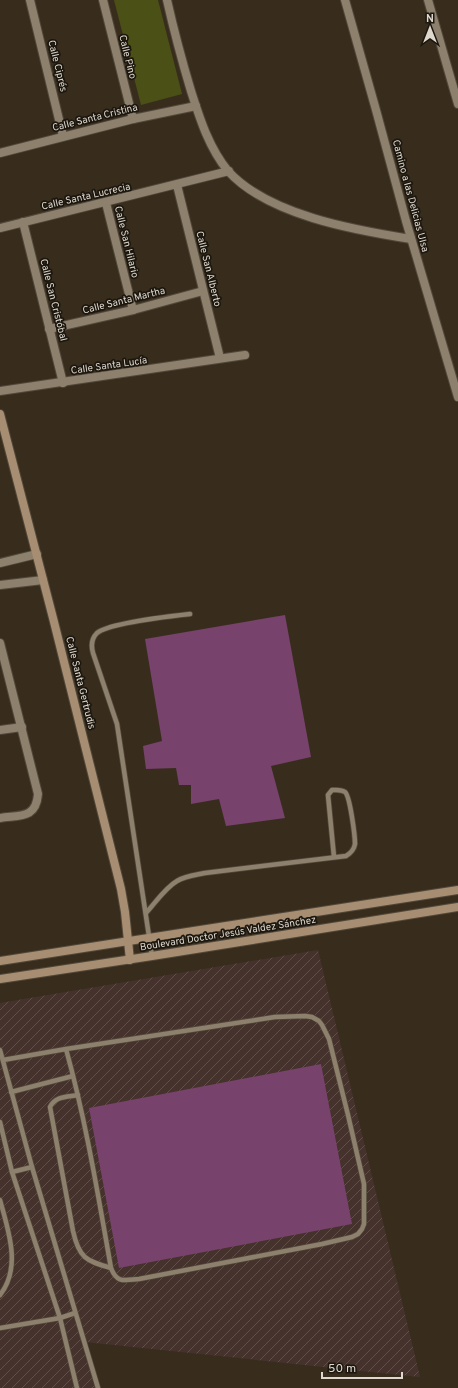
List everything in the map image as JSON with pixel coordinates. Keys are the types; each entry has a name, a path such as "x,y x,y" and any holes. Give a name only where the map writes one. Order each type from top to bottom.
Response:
{"main road":[{"name":"Calle Santa Gertrudis","path":"0,414 121,889 129,941 130,960"},
{"name":"Boulevard Doctor Jesús Valdez Sánchez","path":"0,961 458,890"},
{"name":"Boulevard Doctor Jesús Valdez Sánchez","path":"0,979 130,960 458,907"}],"street":[{"name":"Calle Ciprés","path":"30,0 63,136"},
{"name":"Calle Pino","path":"102,0 133,119"},
{"path":"167,0 177,43 196,106 212,148 229,171 241,183 269,201 290,210 355,229 411,239"},
{"name":"Camino a las Delicias Ulsa","path":"344,0 411,239 458,396"},
{"path":"428,0 458,104"},
{"name":"Calle Santa Cristina","path":"0,153 133,119 196,106"},
{"name":"Calle Santa Lucrecia","path":"0,228 106,203 229,171"},
{"name":"Calle San Alberto","path":"177,185 220,358"},
{"name":"Calle San Hilario","path":"106,203 133,310"},
{"name":"Calle San Cristóbal","path":"23,222 63,382"},
{"name":"Calle Santa Martha","path":"49,329 133,310 203,291"},
{"name":"Calle Santa Lucía","path":"0,391 245,355"},
{"path":"0,563 36,554"},
{"path":"0,585 43,580"},
{"path":"0,643 2,657 22,727 37,789 37,800 33,810 23,815 0,818"},
{"path":"0,730 22,727"}],"lane":[{"path":"152,956 117,724 91,646 94,637 102,630 148,619 190,614"},
{"path":"146,913 165,891 178,880 190,876 346,856 351,853 355,844 349,801 345,792 340,790 332,790 328,795 334,857"},
{"path":"3,1060 66,1050 275,1017 298,1015 312,1017 322,1025 329,1039 348,1115 364,1184 364,1227 358,1234 352,1237 322,1244 139,1278 121,1280 114,1275 111,1268 89,1148 78,1095 66,1050"},
{"path":"0,1050 32,1168 93,1367 98,1388"},
{"path":"11,1092 73,1076"},
{"path":"78,1095 57,1098 52,1102 50,1107 69,1209 76,1244 80,1252 93,1263 111,1268"},
{"path":"0,1122 12,1172 60,1318 77,1388"},
{"path":"12,1172 32,1168"},
{"path":"0,1200 10,1238 12,1267 4,1290 0,1295"},
{"path":"0,1328 60,1318 75,1312"}],"shaded area":[{"path":"318,950 420,1377 85,1342 96,1388 0,1388 0,1003"}],"green space":[{"path":"114,0 158,0 182,94 141,105"}],"building":[{"path":"285,615 311,757 271,766 285,818 226,826 219,799 191,804 191,785 179,785 176,768 146,769 143,746 162,741 145,639"},
{"path":"321,1064 352,1224 119,1268 89,1108"}]}
